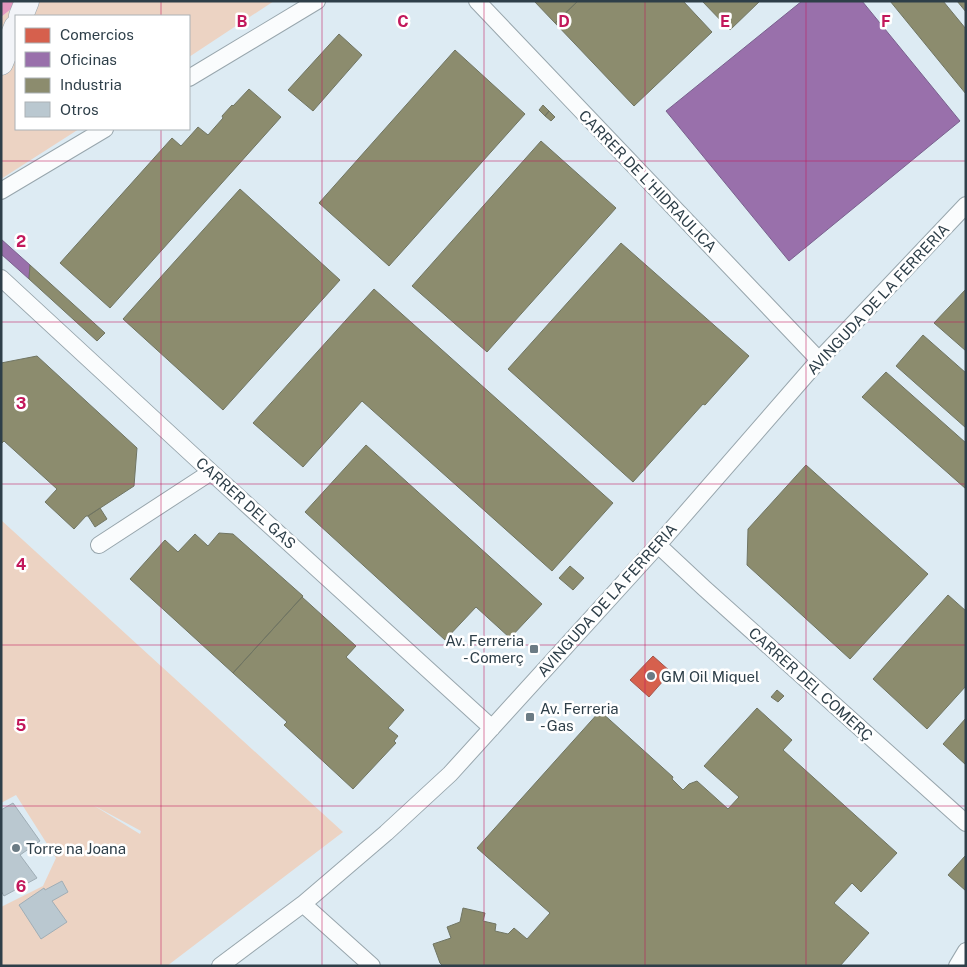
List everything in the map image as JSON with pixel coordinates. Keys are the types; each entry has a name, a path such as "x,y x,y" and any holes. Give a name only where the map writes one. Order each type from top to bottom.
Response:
{"main road":[{"path":"21,15 27,1"},
{"path":"1,63 15,29"}],"street":[{"path":"190,77 317,1"},
{"name":"CARRER DE L'HIDRAULICA","path":"477,1 819,360"},
{"path":"1,191 103,130"},
{"name":"AVINGUDA DE LA FERRERIA","path":"220,966 303,904 386,833 450,774 658,545 819,360 966,205"},
{"name":"CARRER DEL GAS","path":"3,285 492,728"},
{"path":"99,545 211,472"},
{"name":"CARRER DEL COMERÇ","path":"658,545 966,823"},
{"path":"303,904 372,966"},
{"path":"957,966 966,951"}],"shaded area":[{"path":"1,1 21,1 1,17"},
{"path":"21,1 274,1 190,56 190,15 15,15 15,130 77,130 1,179 1,17"},
{"path":"1,520 343,832 167,966 1,966 1,907 43,886 56,858 16,795 1,803","holes":["93,805 141,831 140,834"]}],"building: Comercios":[{"name":"GM Oil Miquel","path":"653,656 671,672 649,697 630,680"}],"building: Oficinas":[{"path":"802,1 862,1 960,121 789,261 666,111"},
{"path":"1,239 30,265 29,279 1,254"}],"building: Industria":[{"path":"534,1 578,1 555,23"},
{"path":"578,1 683,1 712,32 634,106 555,23"},
{"path":"702,1 760,1 730,30"},
{"path":"890,1 943,1 966,29 966,94"},
{"path":"957,1 966,1 966,12"},
{"path":"339,34 362,55 313,111 288,90"},
{"path":"455,50 525,114 389,266 319,203"},
{"path":"249,89 281,117 110,308 60,263 172,138 181,146 198,127 208,135 223,118 222,116"},
{"path":"543,105 549,111 545,116 539,110"},
{"path":"549,111 555,117 551,121 545,116"},
{"path":"541,141 616,208 487,352 412,286"},
{"path":"240,189 340,280 223,410 123,319"},
{"path":"621,243 749,356 633,482 508,369"},
{"path":"30,265 105,333 97,341 29,279"},
{"path":"374,289 613,503 552,571 362,401 303,467 253,423"},
{"path":"966,289 966,351 934,323"},
{"path":"923,335 966,373 966,428 896,366"},
{"path":"37,356 137,448 134,486 86,516 74,529 45,502 57,489 4,441 1,444 1,363"},
{"path":"886,372 966,443 966,489 862,397"},
{"path":"366,445 542,604 510,638 476,607 445,640 305,512"},
{"path":"806,465 928,574 850,659 747,565 748,529"},
{"path":"100,508 107,519 95,527 88,516"},
{"path":"219,533 233,534 303,596 233,673 130,579 165,540 178,552 195,534 208,546"},
{"path":"570,566 584,578 573,590 559,578"},
{"path":"948,595 966,611 966,686 927,729 873,679"},
{"path":"302,597 356,646 346,657 404,710 388,728 398,736 394,741 396,743 353,789 284,725 287,722 233,673"},
{"path":"777,690 784,696 778,702 771,697"},
{"path":"757,708 792,740 783,750 897,853 861,892 852,883 834,903 869,933 840,966 443,966 440,963 433,944 451,938 447,927 460,922 463,908 485,913 483,921 496,924 495,931 508,934 514,928 527,939 550,913 477,848 600,711 673,777 672,779 683,790 689,784 697,781 728,809 739,797 704,766"},
{"path":"966,718 966,765 943,744"},
{"path":"966,857 966,891 948,875"}],"building: Otros":[{"name":"Torre na Joana","path":"13,803 40,841 20,855 37,878 4,896 1,891 1,810"},
{"path":"62,881 68,892 52,901 67,922 41,939 19,905 44,888 45,890"}],"place":[{"name":"Av. Ferreria - Comerç","path":"534,649"},
{"name":"GM Oil Miquel","path":"651,676"},
{"name":"Av. Ferreria - Gas","path":"530,717"},
{"name":"Torre na Joana","path":"16,848"}]}
